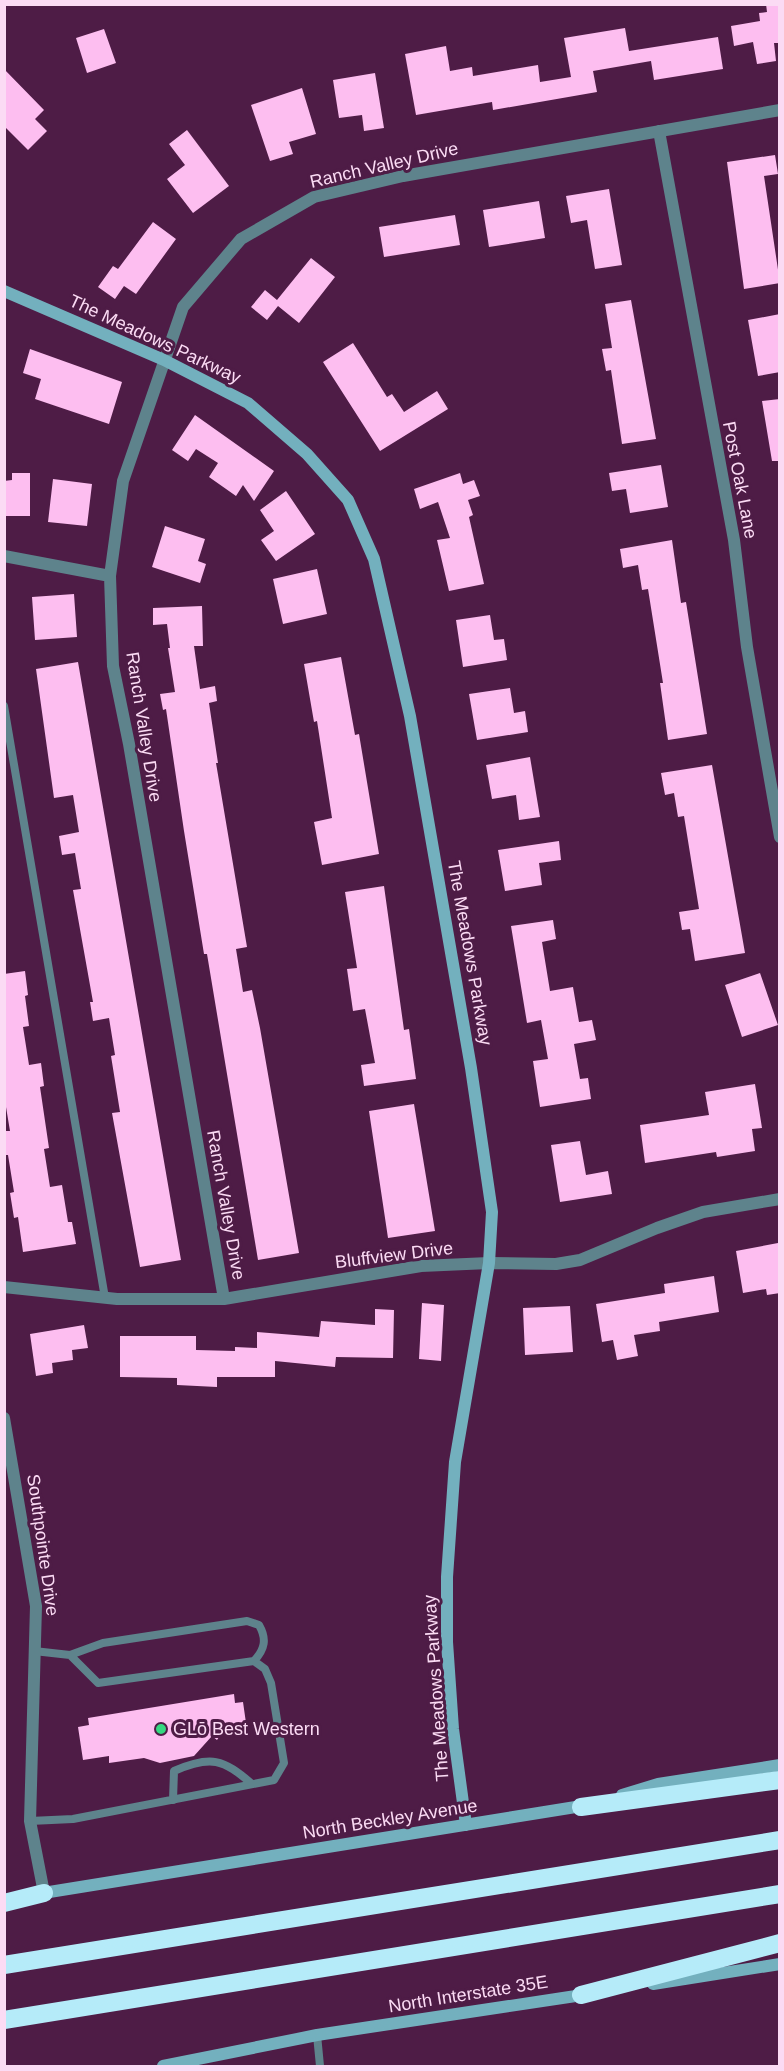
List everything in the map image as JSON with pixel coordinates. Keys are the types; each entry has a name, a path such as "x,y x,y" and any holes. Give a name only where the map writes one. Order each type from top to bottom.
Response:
{"highway":[{"path":"582,1807 780,1780"},
{"path":"4,1965 780,1840"},
{"path":"4,1901 44,1893"},
{"path":"4,2020 780,1894"},
{"path":"581,1995 780,1943"}],"street":[{"name":"Ranch Valley Drive","path":"224,1299 129,744 113,666 110,576 123,481 183,308 241,239 314,197 403,176 780,110"},
{"name":"Post Oak Lane","path":"658,131 734,540 747,646 780,837"},
{"name":"The Meadows Parkway","path":"4,291 164,360 248,403 307,454 348,500 374,559 410,716 471,1068 492,1212 489,1263 455,1462 447,1577 447,1642 453,1728 466,1825"},
{"path":"4,556 110,576"},
{"name":"Bluffview Drive","path":"4,1287 105,1298 224,1299 421,1266 489,1263 544,1266 580,1260 657,1228 703,1212 780,1198"},
{"name":"Southpointe Drive","path":"5,1425 36,1606 30,1821 44,1893"},
{"name":"North Beckley Avenue","path":"44,1893 582,1807 658,1784 780,1765"},
{"name":"North Interstate 35E","path":"163,2067 317,2035 780,1964"}],"lane":[{"path":"4,705 105,1298"},
{"path":"34,1651 70,1655 103,1643 247,1621 259,1625 264,1633 261,1653 254,1661 98,1683 70,1655"},
{"path":"30,1821 73,1819 274,1780 284,1763 271,1683 265,1670 254,1661"},
{"path":"173,1800 174,1771 193,1763 222,1761 252,1784"},
{"path":"317,2035 320,2067"}],"building":[{"path":"766,4 780,4 780,43 774,43 776,61 757,64 753,42 734,46 731,26 760,21 759,13 767,12"},
{"path":"625,28 629,51 718,37 723,69 654,80 651,61 593,71 597,92 493,110 492,102 416,115 405,54 446,46 450,71 472,67 473,76 538,65 540,82 571,77 564,38"},
{"path":"104,29 116,63 87,73 76,38"},
{"path":"4,69 44,110 35,119 47,131 28,150 4,126"},
{"path":"375,73 384,128 364,131 362,115 339,118 333,80"},
{"path":"302,88 316,134 289,142 293,154 270,161 251,105"},
{"path":"187,130 229,186 193,213 167,179 185,165 169,144"},
{"path":"775,155 778,174 764,176 780,283 744,289 727,162"},
{"path":"609,189 622,265 595,269 587,220 571,223 566,196"},
{"path":"539,201 545,238 489,247 483,210"},
{"path":"455,215 460,245 384,257 379,227"},
{"path":"153,222 176,239 136,294 124,286 115,299 98,287 113,266 118,269"},
{"path":"311,258 335,277 299,323 278,306 267,320 251,307 265,290 277,300"},
{"path":"631,300 656,439 622,444 611,370 606,371 602,349 612,348 605,304"},
{"path":"780,314 780,372 758,376 748,320"},
{"path":"353,343 387,397 392,394 404,412 437,391 448,409 380,451 323,362"},
{"path":"30,349 122,382 109,424 35,399 41,379 23,373"},
{"path":"780,399 780,461 772,461 762,401"},
{"path":"195,415 274,471 254,501 243,485 236,496 209,477 218,463 196,449 188,461 172,450"},
{"path":"661,465 668,507 630,513 626,489 612,491 609,473"},
{"path":"12,473 30,473 30,516 4,516 4,481 12,480"},
{"path":"460,473 463,484 474,480 480,496 468,500 473,515 469,517 484,584 449,591 437,540 450,538 438,502 420,509 414,489"},
{"path":"53,479 92,484 87,526 48,522"},
{"path":"286,491 315,534 276,561 261,540 274,531 260,510"},
{"path":"165,526 205,539 198,561 206,564 200,583 152,567"},
{"path":"672,540 681,603 686,602 707,734 668,740 660,683 663,683 648,589 642,590 638,565 623,568 620,549"},
{"path":"317,569 327,614 283,624 273,579"},
{"path":"74,594 77,637 35,640 32,597"},
{"path":"202,606 203,646 194,646 200,689 215,686 217,701 209,703 218,763 216,763 247,947 236,949 243,992 252,990 260,1028 299,1253 258,1260 207,954 204,954 166,709 163,710 160,694 175,692 168,648 170,648 167,624 153,625 153,608"},
{"path":"490,615 494,640 504,639 507,660 463,667 456,620"},
{"path":"341,657 355,735 359,734 379,854 322,865 314,822 332,818 317,721 314,722 304,664"},
{"path":"78,662 181,1260 140,1267 112,1113 120,1112 111,1056 115,1055 109,1018 93,1021 90,1002 93,1002 73,890 81,889 75,853 62,855 59,836 79,832 73,795 54,798 36,669"},
{"path":"510,688 514,713 525,711 528,732 477,740 469,694"},
{"path":"530,757 540,817 519,820 516,795 492,799 486,765"},
{"path":"712,765 745,953 695,961 690,929 682,930 679,912 699,909 684,816 678,817 674,793 665,795 661,773"},
{"path":"559,841 561,860 539,863 542,885 505,891 498,850"},
{"path":"384,886 404,1030 409,1029 416,1079 364,1086 361,1065 375,1063 365,1009 353,1011 347,969 357,968 345,892"},
{"path":"553,920 556,939 542,942 550,991 573,987 579,1022 592,1020 596,1040 574,1044 580,1079 588,1078 591,1099 540,1107 533,1061 548,1059 541,1020 527,1023 511,926"},
{"path":"25,971 28,995 25,996 29,1026 23,1027 29,1065 41,1063 44,1086 40,1087 49,1148 44,1149 50,1187 62,1185 68,1222 72,1222 76,1244 23,1252 18,1217 14,1218 10,1193 14,1192 8,1155 4,1155 4,1131 10,1131 4,1095 4,974"},
{"path":"760,973 778,1025 742,1037 725,985"},
{"path":"755,1084 762,1128 752,1129 755,1151 717,1157 716,1152 645,1163 640,1125 709,1115 705,1092"},
{"path":"414,1104 435,1231 388,1238 369,1111"},
{"path":"580,1141 586,1175 608,1171 612,1194 560,1202 551,1145"},
{"path":"778,1243 780,1293 767,1295 766,1289 743,1293 736,1251"},
{"path":"714,1276 719,1312 659,1322 660,1331 634,1335 638,1356 617,1360 613,1340 602,1342 596,1304 665,1293 664,1284"},
{"path":"422,1303 444,1305 441,1361 419,1359"},
{"path":"570,1306 573,1352 525,1355 523,1308"},
{"path":"375,1309 394,1310 393,1358 336,1357 335,1367 275,1361 275,1377 217,1377 217,1387 177,1385 177,1378 120,1377 120,1336 196,1336 196,1350 235,1351 235,1347 257,1348 257,1332 319,1337 321,1321 375,1325"},
{"path":"84,1325 88,1348 72,1350 73,1360 52,1363 53,1373 36,1376 30,1334"},
{"name":"GLō Best Western","path":"234,1694 235,1703 243,1702 247,1730 221,1734 217,1740 212,1736 194,1756 160,1763 144,1758 109,1763 109,1756 83,1760 78,1727 89,1725 88,1718"}],"place":[{"name":"GLō Best Western","path":"161,1729"}]}
